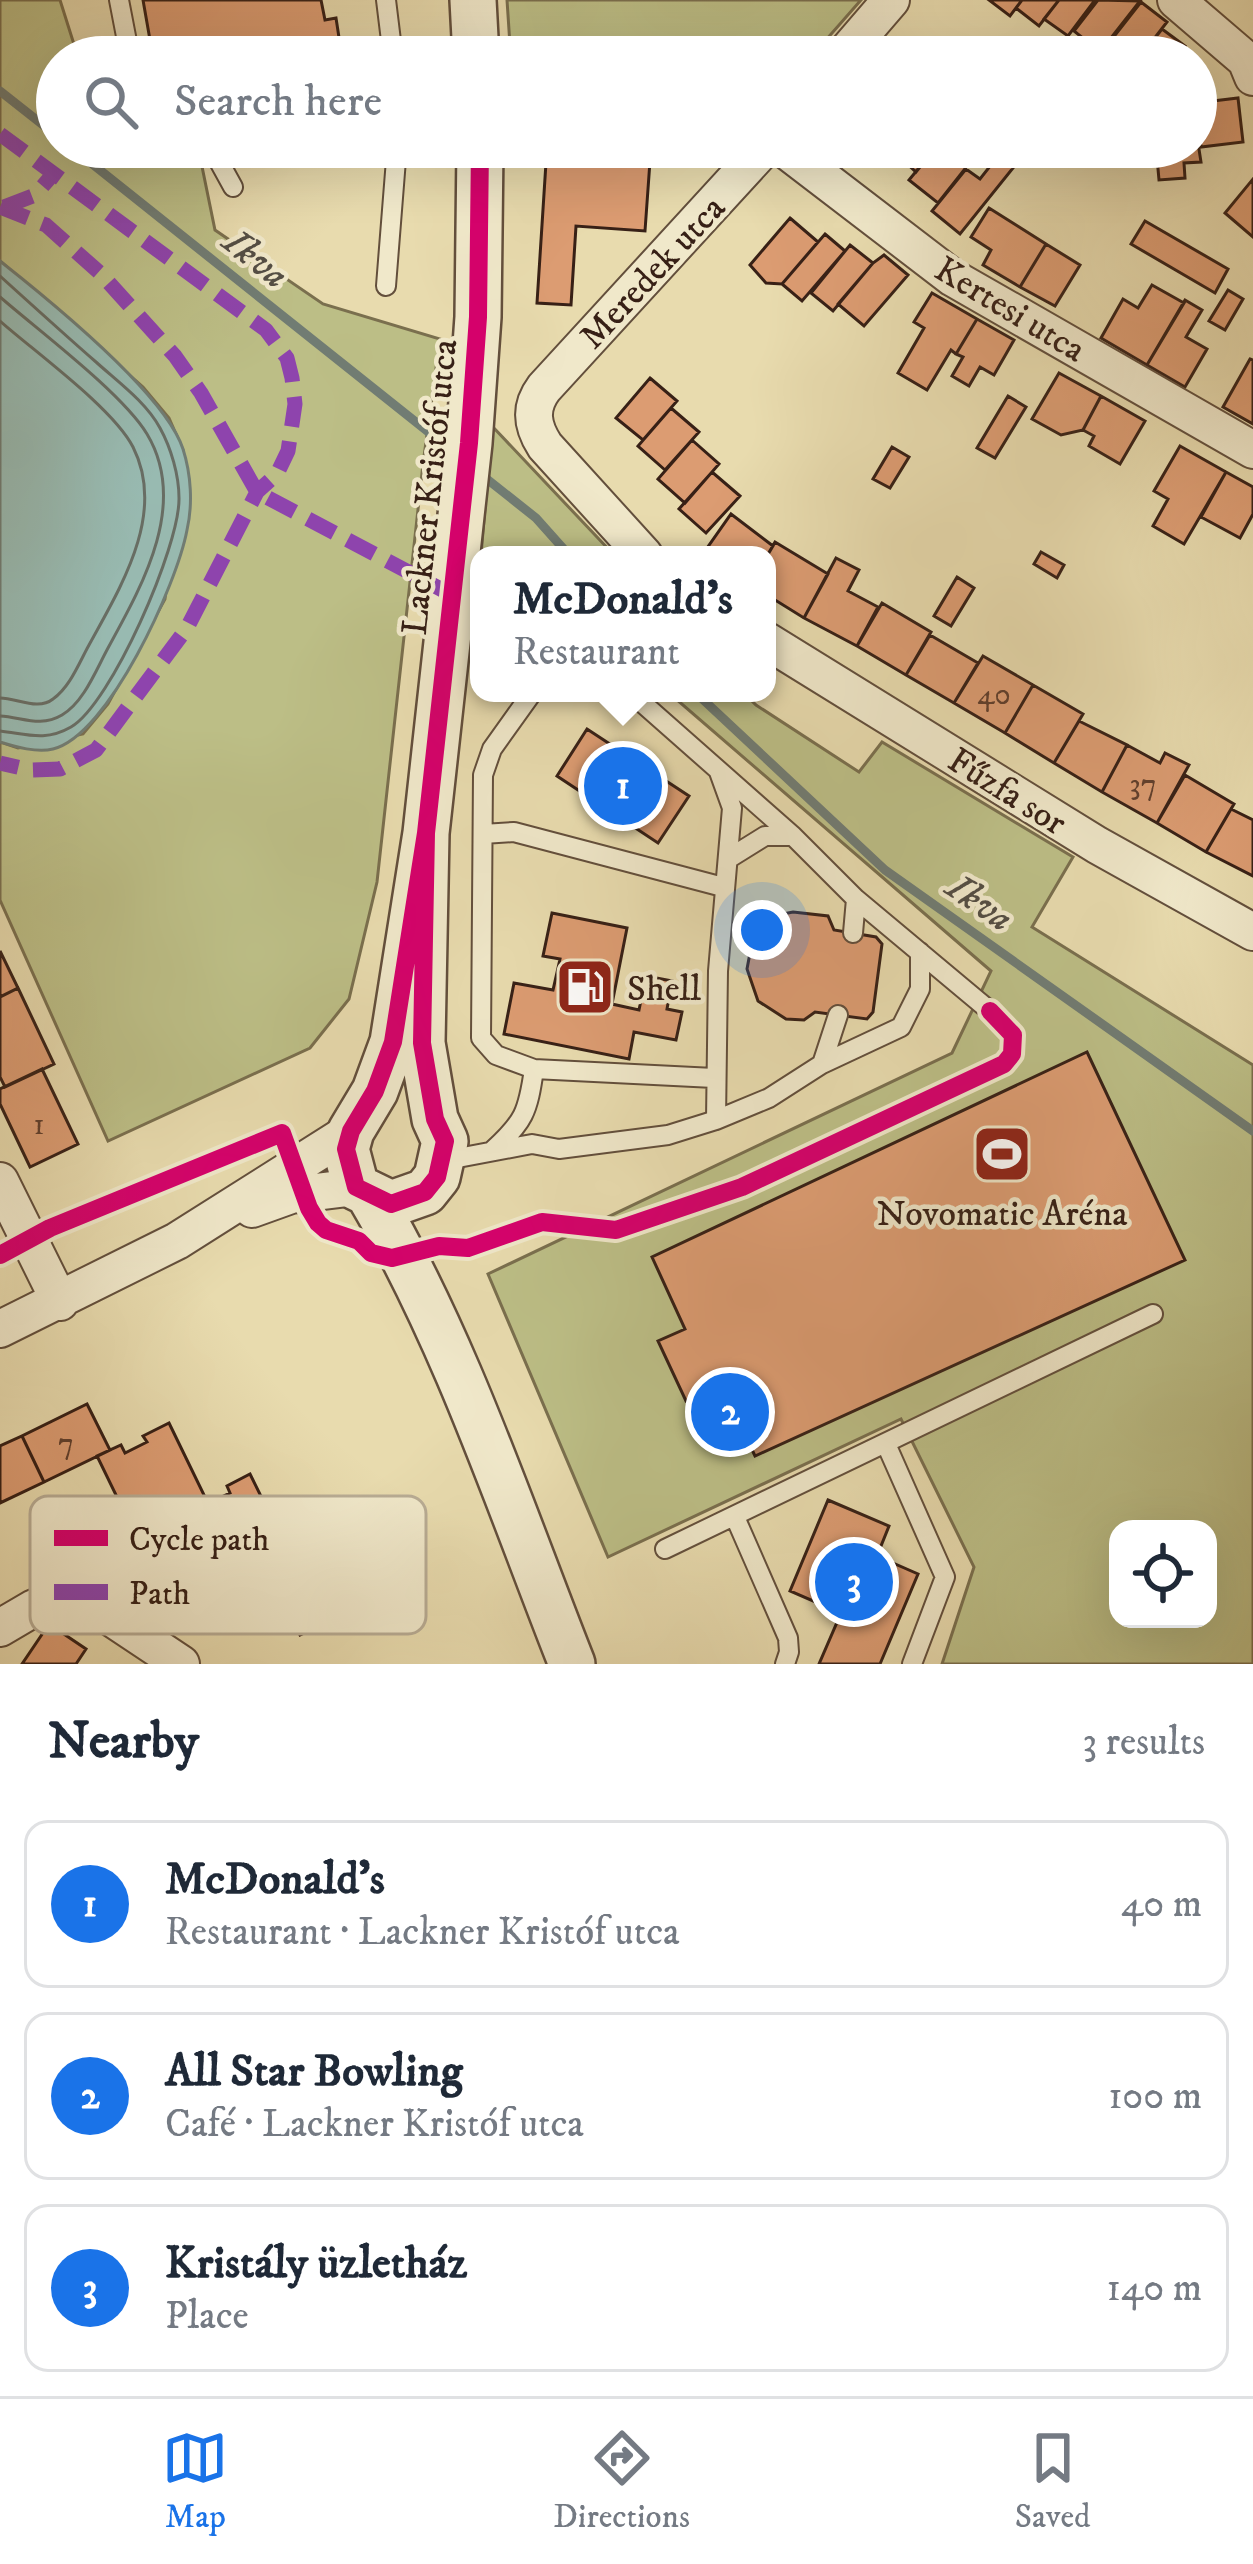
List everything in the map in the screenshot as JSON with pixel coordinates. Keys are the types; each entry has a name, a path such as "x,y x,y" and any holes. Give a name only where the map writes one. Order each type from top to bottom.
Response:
{"street":[{"path":"473,0 475,36"},
{"path":"860,36 891,0"},
{"path":"1176,0 1246,60 1253,77"},
{"name":"Lackner Kristóf utca","path":"480,168 478,317 457,537 456,616 393,1042 346,1149 363,1191 403,1252 445,1344 572,1664"},
{"name":"Meredek utca","path":"636,546 545,446 533,420 538,396 747,168"},
{"name":"Kertesi utca","path":"809,168 953,278 1253,450"},
{"name":"Fűzfa sor","path":"776,647 1096,845 1253,932"},
{"name":"Lackner Kristóf utca","path":"426,832 422,1043 434,1158 425,1265 445,1344"},
{"path":"0,1329 177,1240 377,1106 415,1103 434,1158 391,1204 363,1191 291,1195 177,1240"},
{"path":"0,1181 60,1301"},
{"path":"0,1628 30,1610"},
{"path":"136,1634 181,1664"}],"lane":[{"path":"119,0 126,36"},
{"path":"386,0 390,36"},
{"path":"223,168 233,187"},
{"path":"386,286 395,168"},
{"path":"526,702 492,749 483,775 481,1038 496,1054 534,1069 714,1078"},
{"path":"642,702 793,836 856,899 990,1011"},
{"path":"716,1120 723,887 732,808 719,772"},
{"path":"483,834 514,832 723,887"},
{"path":"728,859 765,836 793,836"},
{"path":"853,933 856,899"},
{"path":"434,1158 532,1144 559,1150 668,1135 769,1098 822,1064 901,1027 920,989 920,952"},
{"path":"822,1064 838,1015"},
{"path":"492,1150 517,1129 528,1109 534,1069"},
{"path":"665,1549 1153,1314"},
{"path":"886,1444 945,1576 912,1664"},
{"path":"735,1517 788,1637 784,1664"}],"green space":[{"path":"0,0 60,0 71,36 36,36 36,168 202,168 215,230 323,304 440,339 377,882 349,999 310,1048 108,1141 0,900 0,742 18,748 83,734 108,704 165,599 183,450 169,418 143,387 0,261"},
{"path":"507,0 861,0 829,36 509,36"},
{"path":"492,426 605,546 482,546"},
{"path":"679,702 753,702 859,772 882,742 1073,857 1032,927 1253,1065 1253,1664 942,1664 974,1567 901,1419 608,1557 488,1274 952,1053 991,971"}],"water":[{"path":"0,261 103,349 154,402 183,449 189,479 189,520 181,554 137,654 96,716 74,738 47,750 0,742"}],"building":[{"path":"143,0 321,0 325,20 336,18 339,36 149,36"},
{"path":"989,0 1022,0 1010,16"},
{"path":"1022,0 1059,0 1039,26 1016,8"},
{"path":"1059,0 1095,0 1068,36 1044,19"},
{"path":"1098,0 1140,1 1113,36 1080,36 1074,31"},
{"path":"1141,2 1167,22 1156,36 1114,36"},
{"path":"1238,98 1243,142 1217,145 1217,100"},
{"path":"546,168 650,168 645,231 576,226 571,305 537,303"},
{"path":"919,168 966,168 938,203 909,180"},
{"path":"989,168 1013,168 960,234 932,211 966,169 980,179"},
{"path":"1158,168 1184,168 1185,178 1159,180"},
{"path":"1253,179 1253,237 1225,213"},
{"path":"989,208 1046,244 1020,287 983,265 991,250 971,237"},
{"path":"790,218 818,242 782,284 766,283 750,265"},
{"path":"1145,221 1228,269 1215,293 1131,244"},
{"path":"825,234 845,251 802,301 782,284"},
{"path":"1046,244 1080,265 1055,306 1020,287"},
{"path":"850,245 873,263 833,311 811,293"},
{"path":"884,255 908,275 864,326 838,304"},
{"path":"1152,285 1184,303 1147,365 1101,338 1123,299 1138,308"},
{"path":"1228,290 1243,299 1225,330 1209,321"},
{"path":"932,293 977,319 927,390 898,373 924,328 914,322"},
{"path":"1185,300 1202,310 1186,337 1207,349 1185,387 1147,365"},
{"path":"977,319 1014,340 994,375 980,367 969,386 952,376 963,357 956,354"},
{"path":"1253,360 1253,424 1223,407"},
{"path":"1059,373 1101,396 1083,430 1061,435 1032,419"},
{"path":"650,378 677,401 643,440 616,418"},
{"path":"1008,396 1026,407 995,458 977,448"},
{"path":"1101,396 1145,421 1120,464 1089,446 1094,436 1083,430"},
{"path":"671,408 699,432 665,470 638,446"},
{"path":"692,440 719,464 685,503 658,479"},
{"path":"1180,446 1226,472 1184,544 1153,526 1168,499 1154,491"},
{"path":"892,447 909,457 890,488 873,479"},
{"path":"712,472 740,496 706,533 679,509"},
{"path":"1226,472 1253,487 1253,514 1240,538 1201,517"},
{"path":"731,514 773,546 709,546"},
{"path":"775,542 828,574 804,618 776,601"},
{"path":"1041,552 1064,565 1057,578 1034,564"},
{"path":"836,558 859,570 848,591 878,607 857,646 804,618"},
{"path":"957,577 974,588 951,626 934,616"},
{"path":"882,603 931,632 906,675 857,646"},
{"path":"930,635 978,663 954,703 906,675"},
{"path":"983,656 1033,685 1005,733 954,703"},
{"path":"1033,685 1083,714 1054,763 1005,733"},
{"path":"1079,721 1127,745 1102,792 1054,763"},
{"path":"587,729 689,796 658,843 557,776"},
{"path":"1127,745 1160,763 1165,753 1189,765 1157,823 1102,792"},
{"path":"1185,775 1234,804 1206,852 1157,823"},
{"path":"1231,809 1253,820 1253,876 1206,852"},
{"name":"Shell","path":"552,913 627,928 612,1004 639,1010 646,976 672,981 667,1009 682,1012 676,1040 634,1032 629,1059 504,1034 514,983 553,990 560,959 543,956"},
{"path":"778,915 828,916 834,930 876,937 882,944 873,1012 867,1019 815,1012 804,1020 786,1019 758,1001 747,969 753,937"},
{"path":"0,951 18,988 0,997"},
{"path":"18,988 54,1064 5,1087 0,1077 0,997"},
{"name":"Novomatic Aréna","path":"1087,1052 1185,1260 755,1456 721,1384 686,1401 658,1341 685,1329 652,1257"},
{"path":"42,1069 78,1144 30,1167 0,1104 0,1089"},
{"path":"87,1404 110,1450 44,1482 22,1436"},
{"path":"169,1423 205,1496 116,1496 97,1456 121,1445 125,1453 147,1442 143,1436"},
{"path":"22,1436 44,1482 0,1503 0,1446"},
{"path":"250,1474 261,1496 223,1496 230,1493 227,1486"},
{"path":"828,1500 889,1526 877,1556 918,1574 880,1664 819,1664 841,1613 790,1591"},
{"path":"42,1634 64,1634 86,1649 76,1664 22,1664"}],"waterway":[{"name":"Ikva","path":"0,91 36,119"},
{"name":"Ikva","path":"97,168 456,454"},
{"name":"Ikva","path":"478,472 536,518 561,546"},
{"name":"Ikva","path":"706,702 885,870 1253,1131"}],"marked path":[{"path":"0,134 36,161"},
{"path":"0,763 30,770 60,769 96,750 187,628 257,492 277,474 288,451 295,404 287,358 266,330 46,168"},
{"path":"4,207 35,195 54,173"},
{"path":"0,207 46,225 101,274 175,356 257,492 450,594"}],"cycle path":[{"path":"426,833 469,443 478,317 480,168"},
{"path":"426,833 422,1043 435,1119 445,1141 437,1177 425,1192 391,1204 356,1187 346,1149 393,1042 426,833"},
{"path":"0,1255 50,1228 282,1133 318,1223 359,1241 371,1253 392,1258 439,1246 468,1248 542,1222 616,1230 742,1187 1004,1064 1012,1054 1013,1035 990,1011"}],"place":[{"name":"McDonald's","path":"623,786"},
{"name":"Shell","path":"585,987"},
{"name":"Novomatic Aréna","path":"1002,1154"},
{"name":"All Star Bowling","path":"730,1412"},
{"name":"Kristály üzletház","path":"854,1582"}]}
